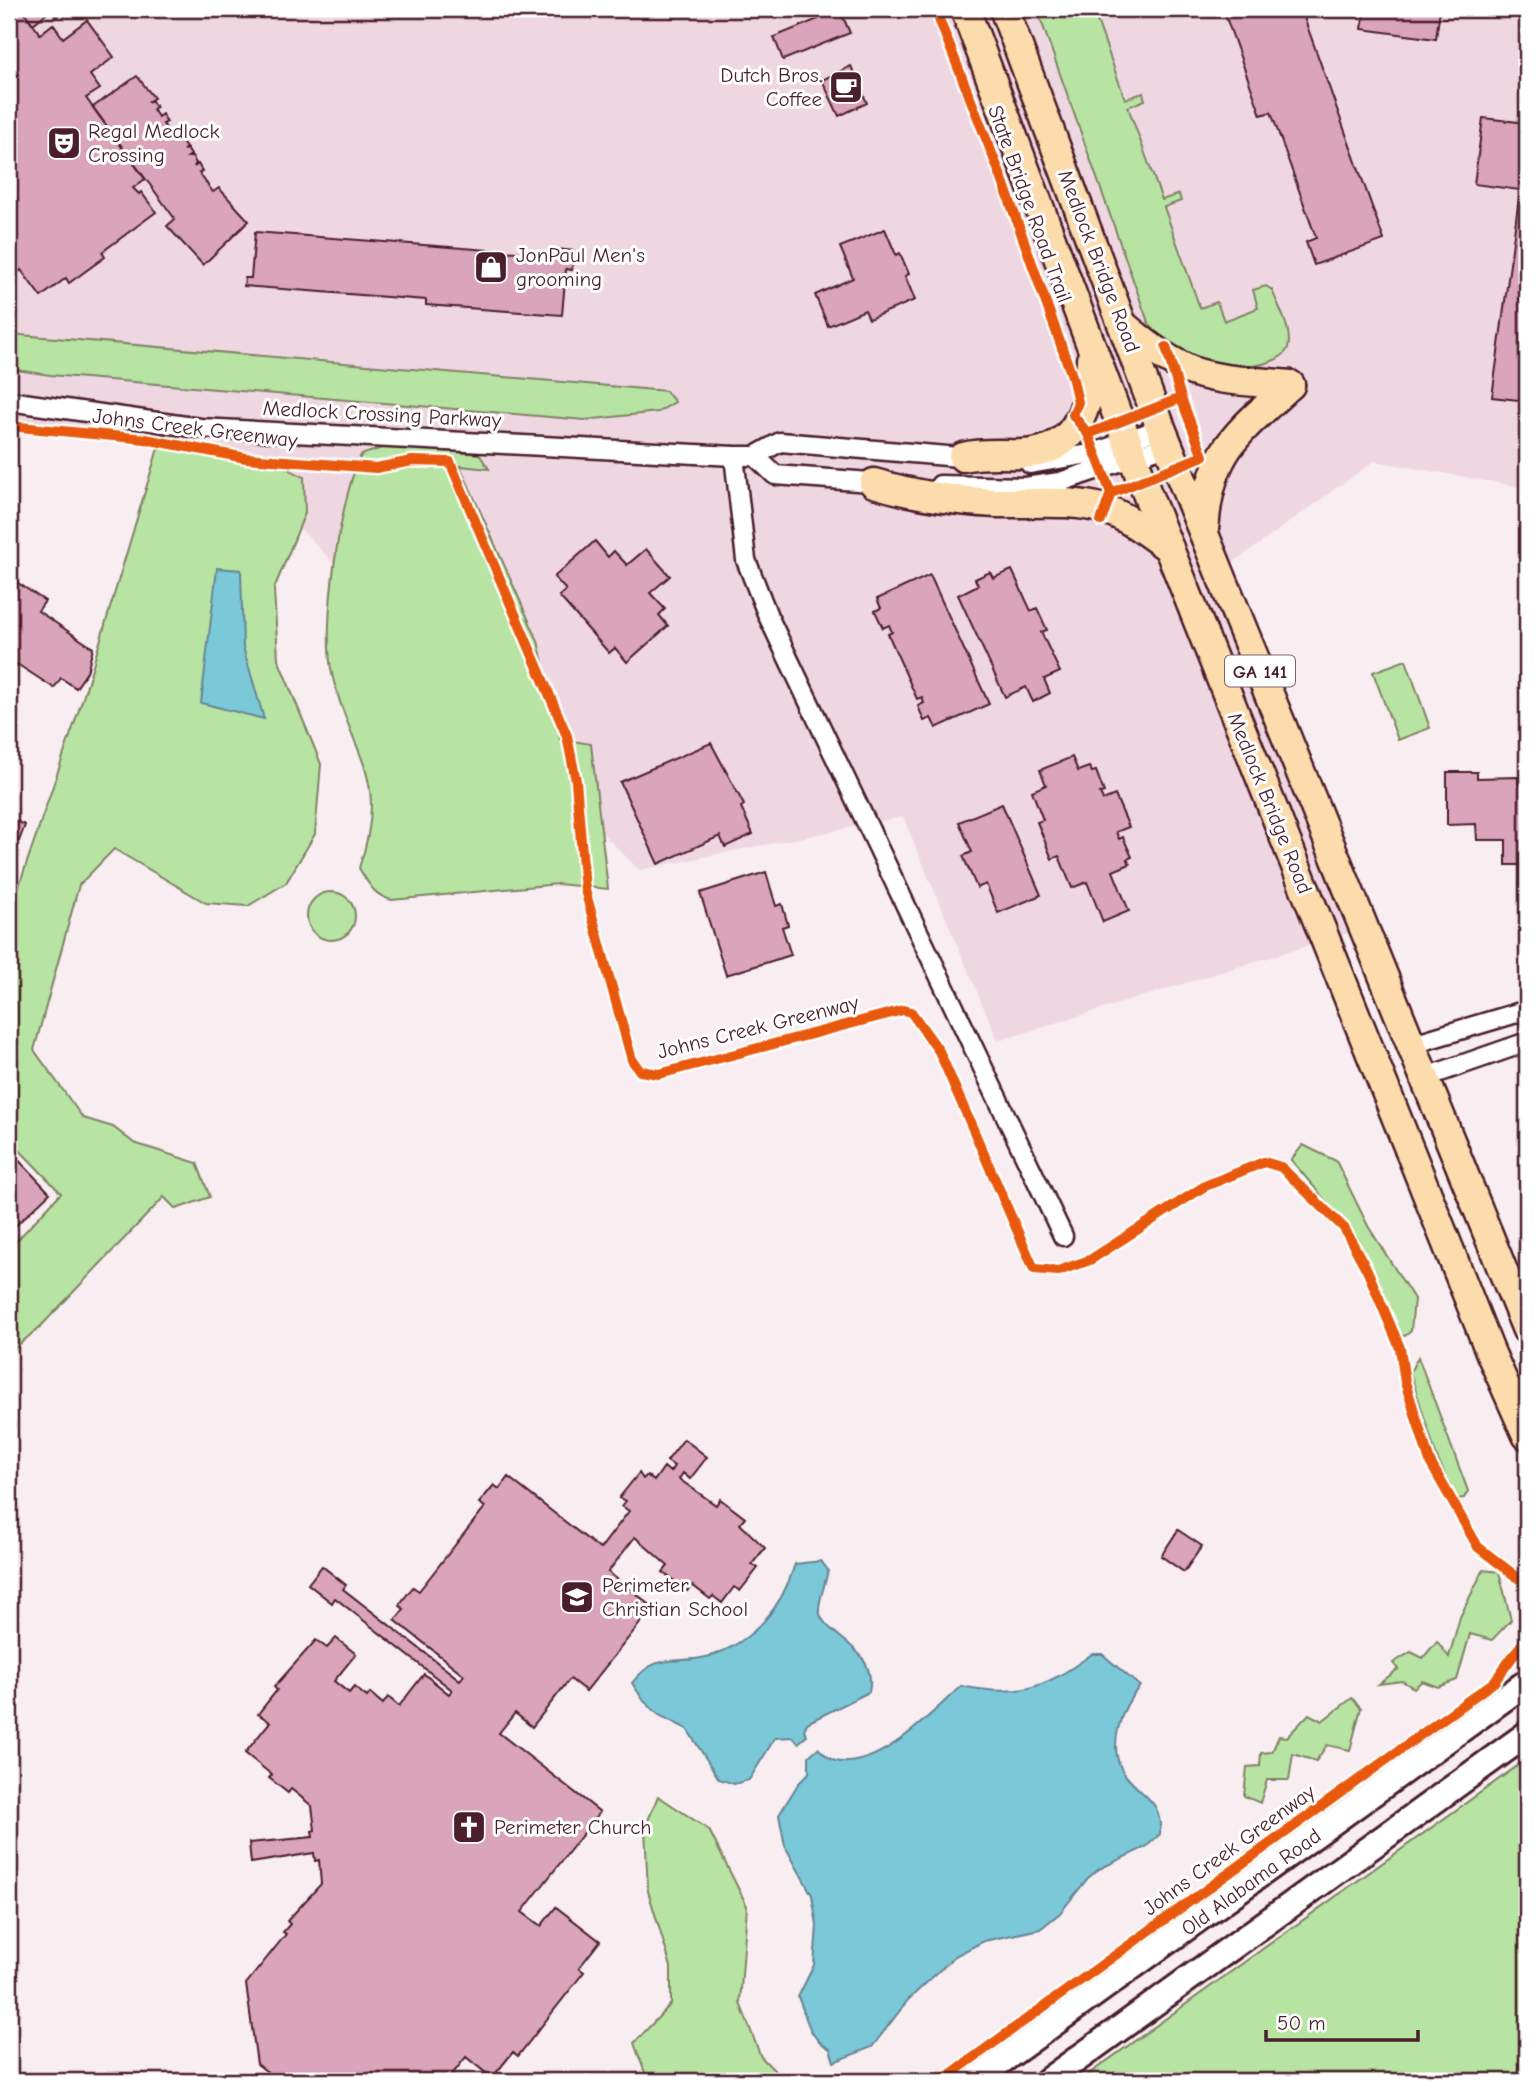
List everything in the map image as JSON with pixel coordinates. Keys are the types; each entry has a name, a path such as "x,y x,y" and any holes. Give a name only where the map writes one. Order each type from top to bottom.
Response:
{"highway":[{"name":"Medlock Bridge Road","path":"965,9 1169,548 1486,1342 1527,1435"},
{"name":"Medlock Bridge Road","path":"1004,9 1165,437 1527,1330"},
{"path":"1123,325 1146,344 1189,370 1225,378 1290,385 1239,432 1218,463 1206,498 1204,533"},
{"path":"963,457 984,452 1036,453 1060,442 1080,422 1086,410 1091,382 1091,347"},
{"path":"874,483 914,495 994,503 1070,504 1105,509 1132,522 1169,548"}],"main road":[{"name":"Old Alabama Road","path":"974,2081 1527,1682"},
{"name":"Old Alabama Road","path":"1047,2081 1527,1734"}],"street":[{"name":"Medlock Crossing Parkway","path":"9,401 200,428 734,456 755,456 780,442 1032,464 1130,449"},
{"name":"Medlock Crossing Parkway","path":"755,456 775,475 874,483 1025,487 1060,482 1130,449 1165,437"},
{"path":"734,456 746,560 768,616 1063,1236"},
{"path":"1413,1044 1527,1010"},
{"path":"1426,1077 1527,1042"}],"shaded area":[{"path":"9,9 1527,9 1527,488 1374,461 1212,578 1368,927 998,1041 903,817 639,870 200,428 28,857 84,695 162,435 9,420"}],"green space":[{"path":"1037,9 1093,9 1125,99 1143,93 1145,100 1128,107 1162,200 1179,194 1181,201 1164,207 1200,308 1217,302 1224,321 1258,308 1253,290 1266,286 1272,290 1288,334 1288,348 1282,356 1271,362 1241,367 1224,368 1195,364 1175,354 1151,327"},
{"path":"9,334 666,391 675,402 658,412 585,420 50,375 9,369"},
{"path":"162,435 278,464 304,477 305,513 274,589 278,659 321,764 315,834 286,883 248,906 206,903 114,849 79,885 34,1050 83,1118 113,1127 134,1143 197,1163 210,1197 176,1209 164,1197 41,1326 9,1353 9,1249 61,1193 9,1139 9,915 84,695"},
{"path":"388,446 479,454 489,469 460,466 538,641 560,739 591,744 608,889 558,884 392,900 376,892 359,868 368,836 370,787 332,674 329,653 331,596 334,563 353,475 361,455"},
{"path":"1406,660 1430,728 1398,740 1373,672"},
{"path":"331,892 348,899 355,916 348,933 331,940 314,933 307,916 314,899"},
{"path":"1303,1145 1336,1161 1368,1226 1414,1299 1411,1331 1405,1336 1387,1331 1374,1303 1354,1234 1291,1160"},
{"path":"1418,1357 1468,1491 1464,1498 1457,1499 1437,1458 1410,1372"},
{"path":"1483,1570 1499,1572 1511,1620 1492,1640 1470,1634 1457,1680 1438,1687 1422,1681 1414,1688 1402,1681 1379,1684 1398,1669 1393,1663 1411,1652 1423,1658 1437,1641 1449,1657 1460,1617"},
{"path":"1352,1698 1361,1708 1350,1750 1327,1745 1316,1761 1293,1754 1289,1780 1267,1780 1260,1803 1244,1796 1247,1767 1260,1766 1261,1753 1272,1752 1279,1736 1287,1737 1309,1714 1322,1721"},
{"path":"1527,1759 1527,2081 1079,2081"},
{"path":"658,1796 709,1830 747,1906 740,2003 761,2057 785,2081 728,2081 725,2075 678,2075 676,2081 648,2081 634,2043 671,2004 671,1967 648,1891 645,1828"}],"water":[{"path":"217,568 241,570 243,647 264,719 201,703"},
{"path":"821,1561 828,1570 819,1608 822,1618 858,1652 865,1663 870,1676 869,1692 807,1723 804,1730 807,1736 798,1743 793,1737 775,1738 749,1780 734,1784 719,1779 687,1729 659,1715 644,1701 632,1683 650,1666 710,1656 740,1642 764,1621 774,1608 795,1564"},
{"path":"1092,1654 1102,1654 1140,1686 1122,1717 1116,1742 1117,1754 1126,1776 1155,1807 1160,1834 1146,1847 1099,1869 1088,1878 1060,1913 1040,1929 984,1941 955,1956 908,2000 872,2047 834,2062 830,2049 812,2033 798,1997 814,1965 817,1925 812,1895 785,1846 779,1815 798,1784 809,1773 809,1756 818,1748 835,1761 852,1762 869,1757 886,1749 920,1724 961,1686 1000,1691 1031,1688 1060,1675"}],"building":[{"name":"Regal Medlock Crossing","path":"9,9 22,9 40,34 53,24 63,38 87,20 114,57 90,75 100,89 86,98 145,179 133,188 139,194 141,192 156,212 102,252 105,257 69,283 66,278 41,297 21,270 16,274 9,264"},
{"path":"22,9 67,9 56,17 51,10 33,24"},
{"path":"1223,9 1301,9 1384,240 1314,265 1306,242 1316,238 1271,112 1261,115"},
{"path":"1365,9 1440,9 1436,39 1362,29"},
{"path":"840,10 850,33 783,60 774,37"},
{"path":"851,66 867,103 839,116 822,80"},
{"path":"137,76 154,98 147,102 152,101 158,117 162,114 167,122 163,124 170,133 173,130 186,148 183,150 187,149 191,155 188,157 192,157 196,163 194,167 198,164 202,171 199,173 213,192 219,188 249,221 203,265 167,226 175,219 93,107"},
{"path":"1483,118 1527,123 1527,401 1492,397 1520,190 1474,184"},
{"path":"885,229 896,255 900,253 909,274 905,276 915,300 869,319 865,310 828,326 815,295 853,278 840,247"},
{"path":"255,232 555,255 556,249 574,251 572,270 566,269 562,315 426,305 426,300 244,286 245,278 251,278"},
{"path":"595,541 608,557 614,551 627,565 646,549 670,576 650,593 665,609 659,615 668,626 627,662 615,648 609,653 559,596 566,590 554,577"},
{"path":"1012,570 1031,611 1037,608 1047,630 1041,632 1060,672 1044,679 1050,693 1033,702 1026,687 1005,697 958,595 978,585 975,579 990,572 993,578"},
{"path":"930,575 989,704 936,728 931,718 924,721 918,706 924,703 922,697 917,699 888,634 892,632 889,625 883,628 875,611 881,608 877,599"},
{"path":"9,577 45,601 38,611 93,648 87,672 76,688 61,678 54,688 17,664 9,671"},
{"path":"711,743 744,805 741,807 753,834 725,847 720,836 658,864 620,782"},
{"path":"1072,757 1078,771 1089,767 1092,772 1096,771 1104,792 1100,793 1103,800 1115,795 1129,827 1116,832 1119,839 1123,837 1132,857 1127,859 1130,864 1113,871 1129,911 1103,922 1087,882 1072,888 1059,856 1052,859 1037,822 1043,820 1032,791 1046,785 1040,770"},
{"path":"1447,772 1477,772 1477,778 1518,777 1518,785 1527,784 1527,865 1506,865 1506,840 1477,840 1476,824 1447,825"},
{"path":"1002,804 1041,895 998,913 986,884 977,888 963,856 972,852 959,822"},
{"path":"9,818 25,825 19,841 10,837 9,840"},
{"path":"766,872 776,906 782,904 788,925 782,927 791,955 726,975 700,893"},
{"path":"9,1150 50,1193 9,1232"},
{"path":"684,1439 707,1457 690,1479 683,1473 679,1479 716,1505 720,1499 745,1518 740,1524 765,1548 752,1564 758,1568 740,1591 734,1587 722,1603 713,1596 710,1599 692,1585 687,1591 663,1572 668,1566 635,1537 608,1572 653,1607 586,1691 570,1679 532,1727 515,1713 499,1733 600,1812 522,1912 541,1926 556,1907 600,1941 579,1968 584,1972 518,2056 513,2052 492,2078 466,2057 447,2081 279,2081 257,2064 246,1984 286,1934 283,1932 290,1924 287,1921 321,1884 319,1860 315,1861 314,1853 251,1863 249,1843 313,1837 312,1831 315,1830 312,1806 291,1789 288,1793 269,1778 272,1775 245,1753 270,1722 258,1714 277,1690 274,1687 316,1640 327,1648 336,1638 356,1654 334,1681 349,1693 354,1687 367,1697 370,1693 383,1704 388,1697 399,1706 424,1674 449,1694 452,1690 335,1598 332,1603 308,1584 322,1566 346,1585 343,1589 460,1680 464,1675 395,1620 404,1609 399,1605 413,1587 419,1591 485,1507 479,1503 494,1485 499,1489 508,1477 600,1549 629,1511 622,1506 626,1501 619,1498 639,1473 643,1479 647,1475 654,1481 664,1467 670,1472 674,1466 667,1461"},
{"path":"1178,1530 1202,1546 1184,1572 1161,1556"}],"cycle path":[{"name":"State Bridge Road Trail","path":"935,9 1002,179 1072,376 1078,402 1073,415 1088,434 1111,493 1101,521"},
{"path":"1111,493 1203,456 1181,398 1166,347"},
{"path":"1088,434 1181,398"},
{"name":"Johns Creek Greenway","path":"9,426 145,439 246,458 376,468 412,461 450,462 567,736 576,781 585,890 632,1060 640,1071 659,1074 903,1010 911,1012 939,1051 1034,1269 1058,1271 1090,1260 1205,1186 1264,1162 1281,1167 1344,1228 1367,1270 1400,1348 1405,1382 1430,1462 1478,1547 1527,1585"},
{"name":"Johns Creek Greenway","path":"941,2081 1494,1682 1527,1637"}],"place":[{"name":"Dutch Bros. Coffee","path":"846,87"},
{"name":"Regal Medlock Crossing","path":"64,143"},
{"name":"JonPaul Men's grooming","path":"491,267"},
{"name":"Perimeter Christian School","path":"577,1597"},
{"name":"Perimeter Church","path":"469,1827"}]}
